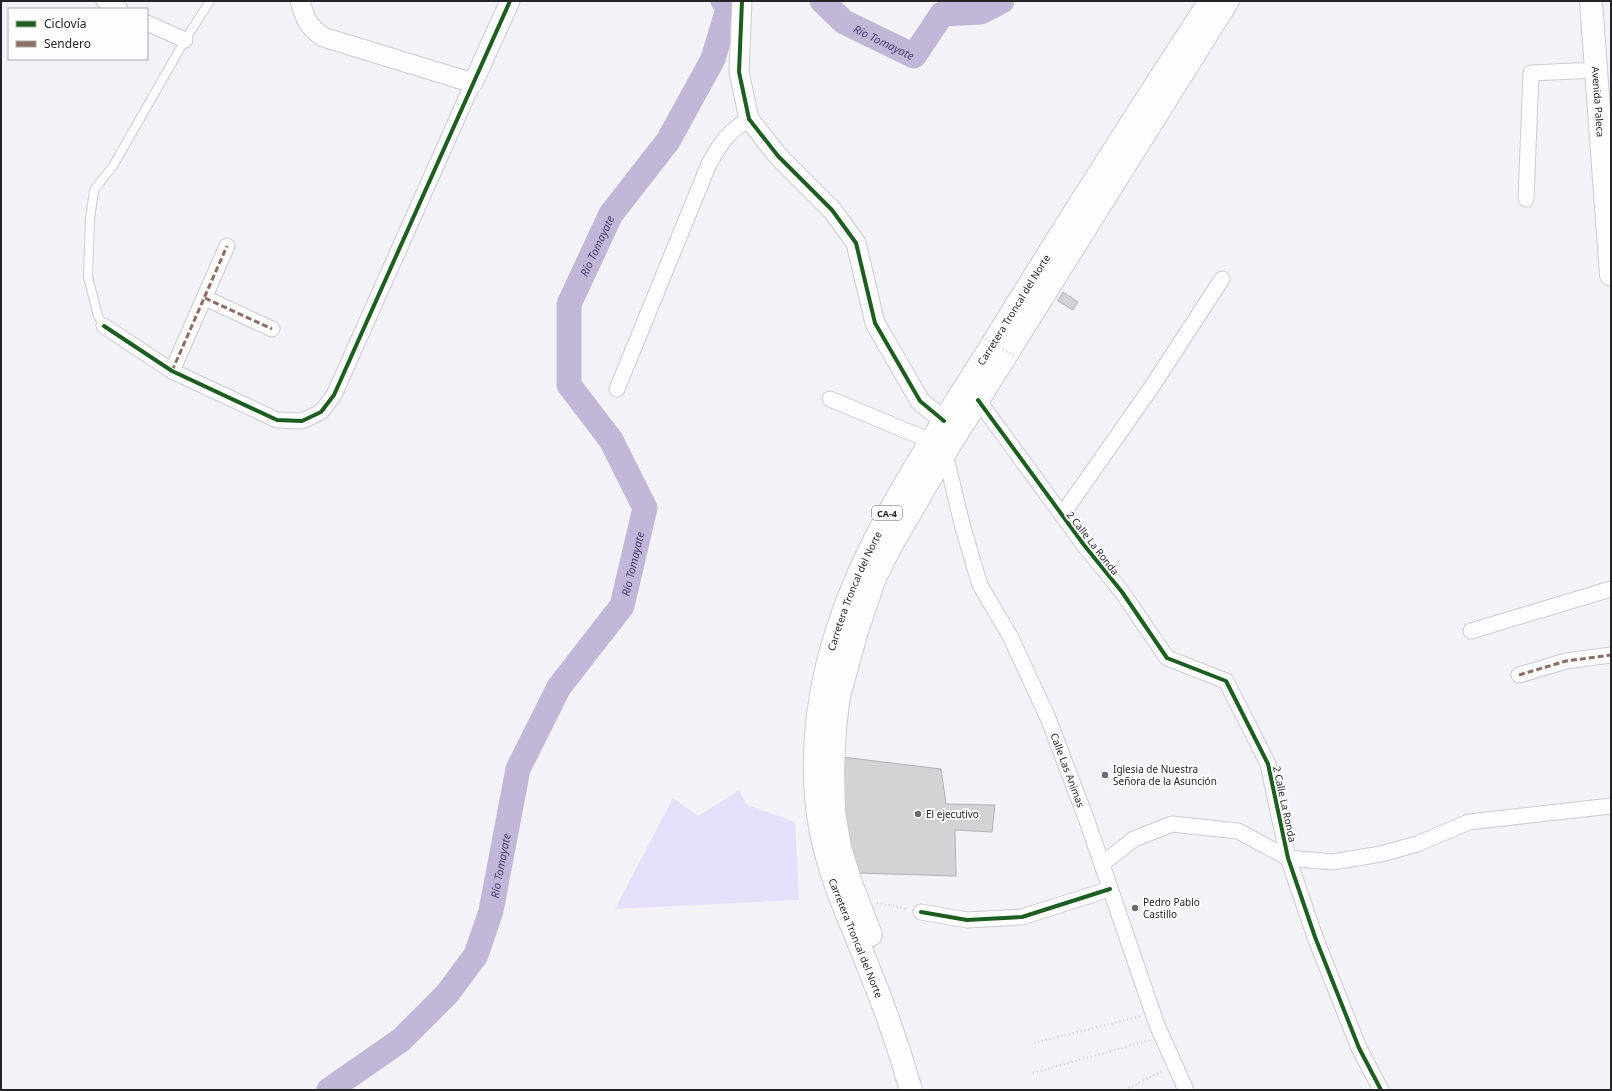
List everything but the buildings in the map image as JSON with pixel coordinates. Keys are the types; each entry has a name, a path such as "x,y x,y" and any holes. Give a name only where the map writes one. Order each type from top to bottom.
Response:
{"main road":[{"name":"Carretera Troncal del Norte","path":"927,1090 896,1002 857,900 840,848 834,812 835,728 839,696 857,631 876,578 938,447 944,421 1087,191 1210,1"},
{"name":"Carretera Troncal del Norte","path":"912,1090 875,984 833,881 824,848 818,816 815,774 817,729 824,680 831,650 860,566 898,493 978,400 1228,1"},
{"name":"Avenida Paleca","path":"1591,1 1608,202 1611,275"}],"street":[{"path":"104,1 118,8"},
{"path":"300,1 311,28 323,37 473,83"},
{"path":"104,326 172,371 277,420 302,421 321,412 334,395 510,1"},
{"path":"742,1 739,72 749,119 778,156 832,210 856,243 875,323 920,401 944,421"},
{"path":"148,23 185,40"},
{"path":"1526,199 1531,73 1596,70"},
{"path":"617,389 709,164 720,143 732,130 749,119"},
{"path":"172,371 227,246"},
{"path":"1062,515 1151,388 1222,279"},
{"path":"205,298 272,329"},
{"path":"830,399 938,447"},
{"name":"2 Calle La Ronda","path":"978,400 1062,515 1122,592 1167,658 1226,681 1268,764 1288,858 1315,937 1359,1048 1381,1090"},
{"name":"Calle Las Animas","path":"938,447 980,585 1010,636 1048,718 1102,864 1153,1012 1186,1090"},
{"path":"1471,630 1611,589"},
{"path":"1519,675 1566,661 1611,655"},
{"path":"1102,864 1134,839 1172,824 1238,831 1288,858 1333,862 1381,854 1417,844 1469,822 1611,806"},
{"path":"921,912 967,920 1022,917 1110,889"}],"lane":[{"path":"104,326 98,316 88,277 90,219 94,190 112,166 185,40 210,1"}],"path":[{"path":"982,337 1016,357"},
{"path":"857,900 921,912"},
{"path":"1034,1043 1153,1012"},
{"path":"1033,1073 1162,1036"},
{"path":"1125,1090 1175,1065"}],"shaded area":[{"path":"739,790 747,805 795,822 799,900 615,909 673,798 698,816"}],"waterway":[{"name":"Río Tomayate","path":"329,1090 401,1040 447,994 476,955 491,911 518,769 559,687 622,606 645,508 611,440 569,385 569,304 611,214 668,141 713,59 728,9 723,1"},
{"name":"Río Tomayate","path":"822,1 844,22 914,56 942,14 981,12 1002,1"}],"marked path":[{"path":"172,371 227,246"},
{"path":"205,298 272,329"},
{"path":"1519,675 1566,661 1611,655"}],"cycle path":[{"path":"104,326 172,371 277,420 302,421 321,412 334,395 510,1"},
{"path":"742,1 739,72 749,119 778,156 832,210 856,243 875,323 920,401 944,421"},
{"path":"978,400 1084,545 1122,592 1167,658 1226,681 1268,764 1288,858 1315,937 1359,1048 1381,1090"},
{"path":"921,912 967,920 1022,917 1110,889"}],"place":[{"name":"Iglesia de Nuestra Señora de la Asunción","path":"1105,775"},
{"name":"El ejecutivo","path":"918,814"},
{"name":"Pedro Pablo Castillo","path":"1135,908"}]}
